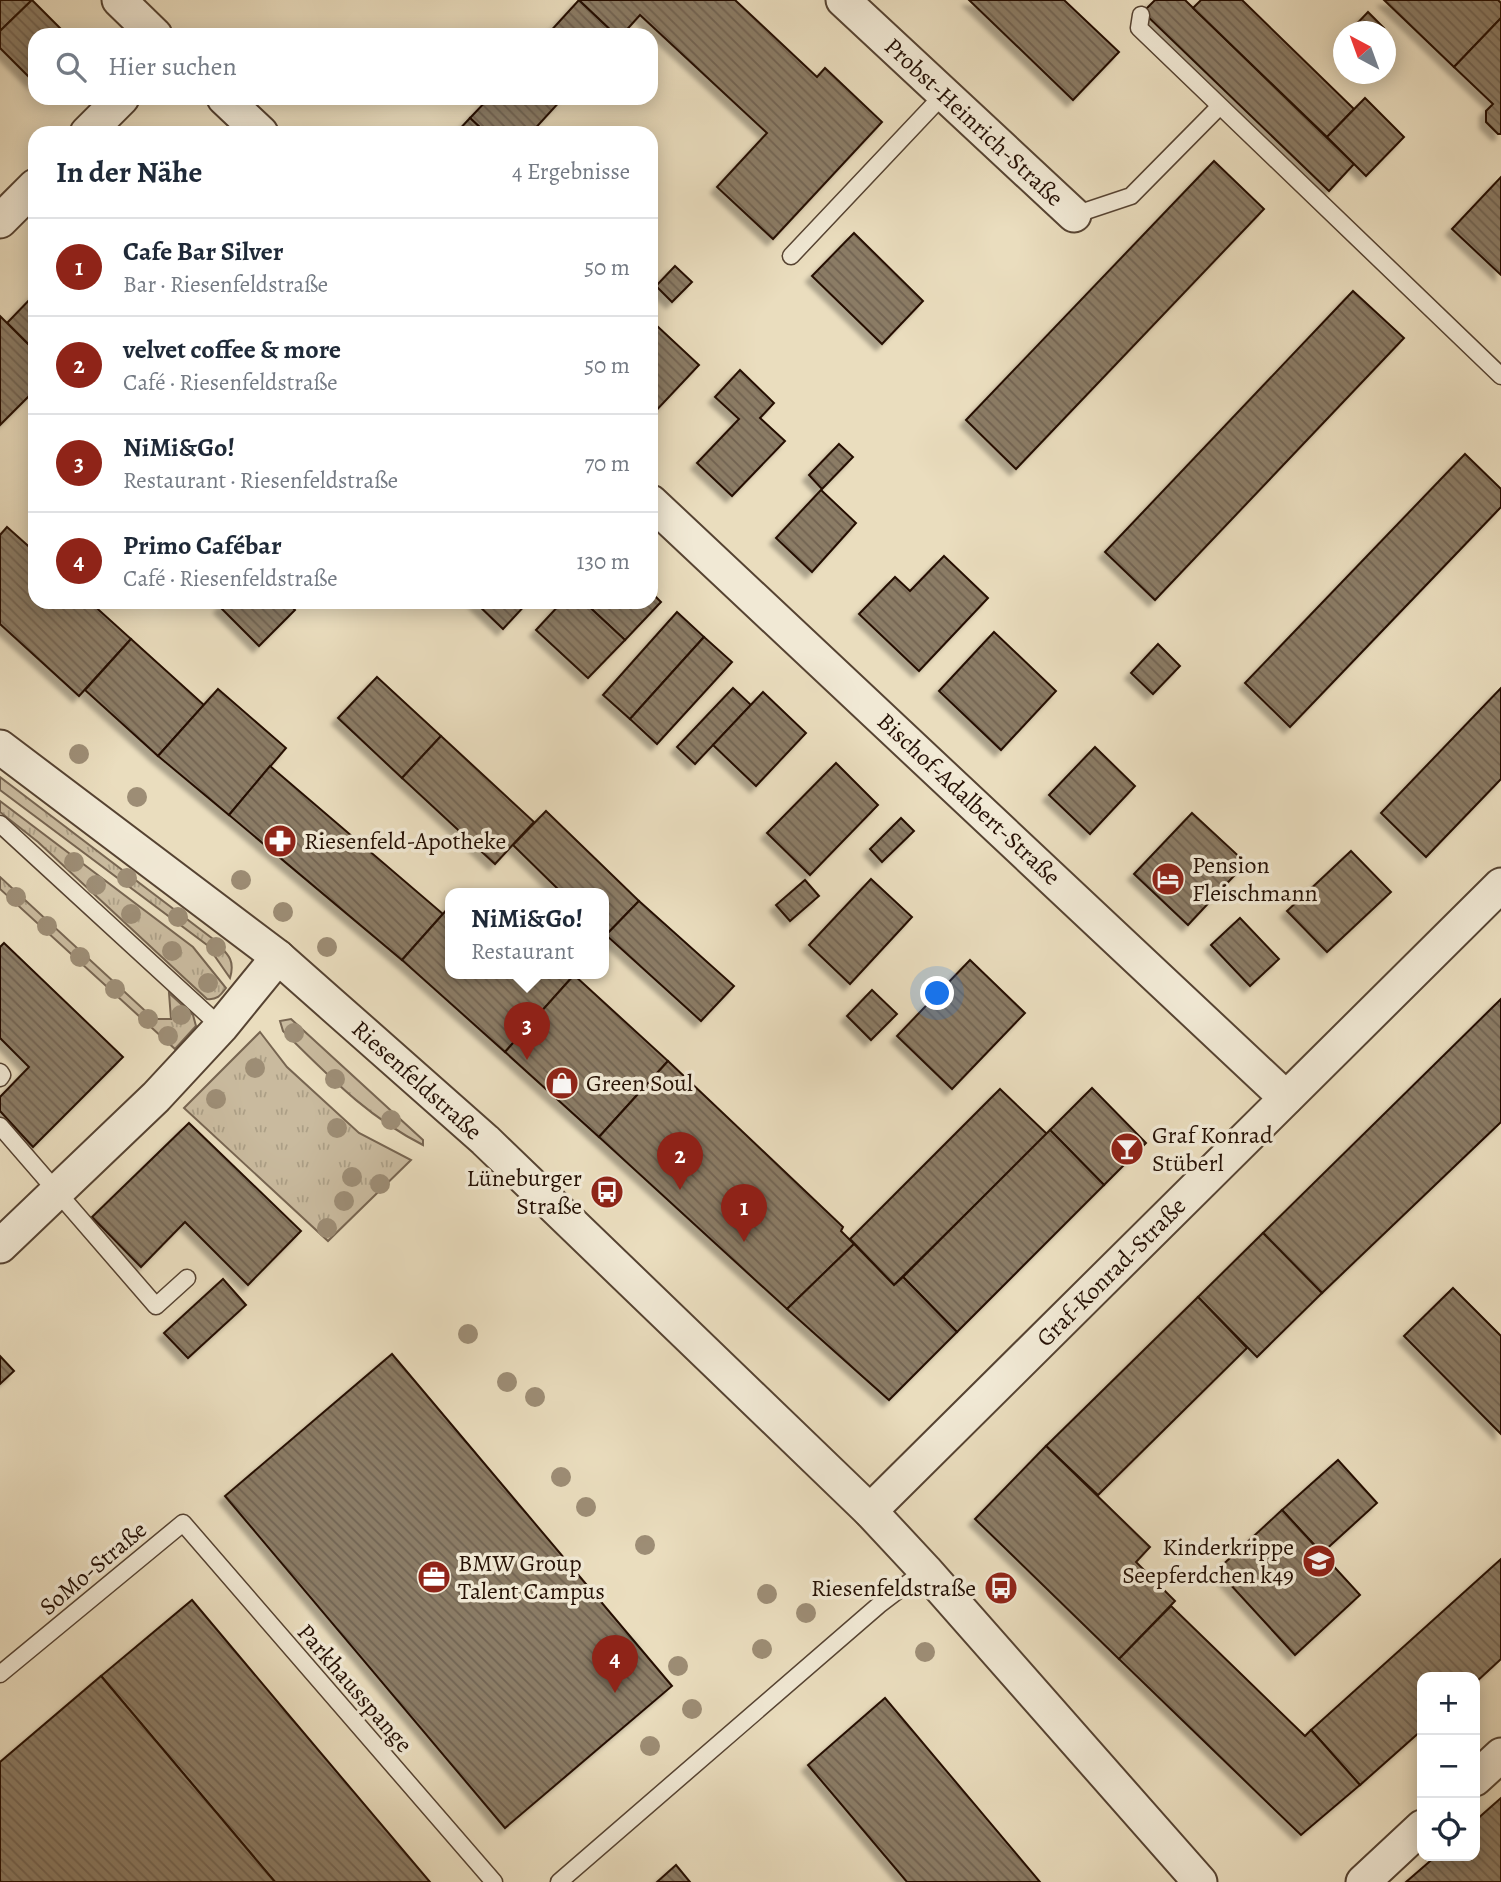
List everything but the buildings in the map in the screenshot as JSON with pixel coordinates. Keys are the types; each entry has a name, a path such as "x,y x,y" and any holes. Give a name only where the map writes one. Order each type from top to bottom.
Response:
{"street":[{"path":"119,0 148,28"},
{"name":"Probst-Heinrich-Straße","path":"843,0 1074,215"},
{"path":"95,126 115,105"},
{"path":"231,105 254,126"},
{"path":"0,221 28,193"},
{"name":"Bischof-Adalbert-Straße","path":"658,509 1286,1098"},
{"name":"Riesenfeldstraße","path":"0,747 278,957 485,1140 870,1511 1200,1882"},
{"name":"Graf-Konrad-Straße","path":"870,1511 1501,885"},
{"path":"0,1246 156,1097 221,1027 278,957"},
{"path":"1480,1774 1501,1755"},
{"path":"1363,1882 1417,1832"}],"lane":[{"path":"1141,16 1139,29 1501,376"},
{"path":"791,256 944,94"},
{"path":"1074,215 1132,196 1219,107"},
{"path":"0,824 221,1027"},
{"path":"0,1072 0,1078"},
{"path":"0,1126 156,1306 187,1278"},
{"name":"SoMo-Straße","path":"0,1674 183,1523"},
{"name":"Parkhausspange","path":"183,1523 494,1882"},
{"path":"559,1882 880,1605 925,1570"}],"green space":[{"path":"0,777 213,939 231,961 230,978 207,945 0,790"},
{"path":"0,801 193,947 226,988 222,993 216,998 207,999 38,842 0,812"},
{"path":"0,877 154,1019 171,1019 169,993 193,1015 196,1026 175,1049 0,889"},
{"path":"291,1019 423,1140 423,1145 383,1121 332,1079 283,1031 280,1021"},
{"path":"260,1032 287,1067 359,1133 411,1160 328,1241 184,1108"}],"place":[{"name":"Riesenfeld-Apotheke","path":"280,841"},
{"name":"Pension Fleischmann","path":"1168,879"},
{"name":"NiMi&Go!","path":"527,1060"},
{"name":"Green Soul","path":"562,1083"},
{"name":"Graf Konrad Stüberl","path":"1127,1149"},
{"name":"velvet coffee & more","path":"680,1190"},
{"name":"Lüneburger Straße","path":"607,1192"},
{"name":"Cafe Bar Silver","path":"744,1242"},
{"name":"Kinderkrippe Seepferdchen k49","path":"1319,1561"},
{"name":"BMW Group Talent Campus","path":"434,1577"},
{"name":"Riesenfeldstraße","path":"1001,1588"},
{"name":"Primo Cafébar","path":"615,1693"}]}
